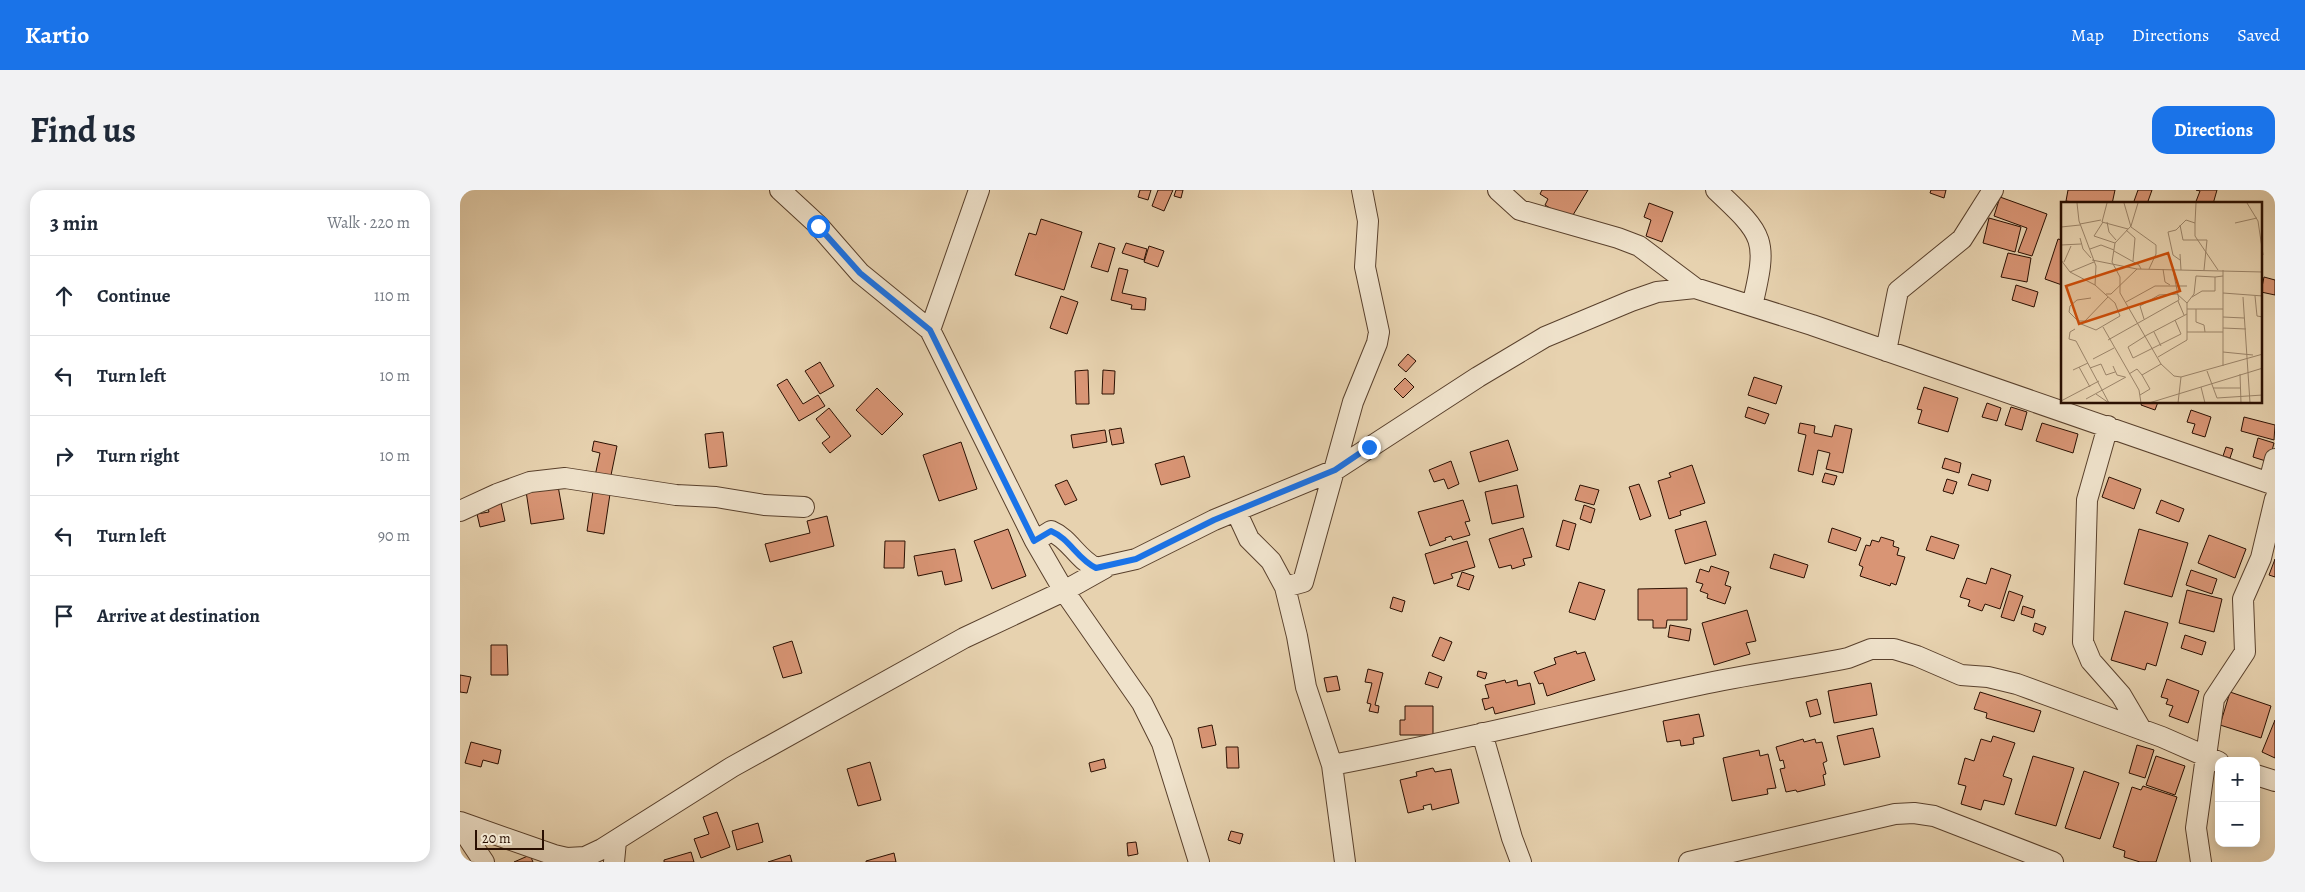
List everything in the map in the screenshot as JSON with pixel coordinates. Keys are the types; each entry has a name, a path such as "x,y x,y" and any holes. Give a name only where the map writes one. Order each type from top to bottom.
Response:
{"street":[{"path":"780,190 818,226 860,273 930,330 1034,541 1064,591 1142,702 1154,725 1162,743 1199,862"},
{"path":"930,330 979,190"},
{"path":"1285,587 1302,582 1353,402 1377,343 1379,332 1365,267 1368,221 1362,190"},
{"path":"1498,190 1520,210 1618,238 1639,246 1695,288 2108,426 2273,489"},
{"path":"1716,190 1750,222 1760,240 1762,263 1752,306"},
{"path":"1886,351 1898,291 1962,239 1993,190"},
{"path":"460,822 528,847 567,858 585,857 616,841 732,767 964,638 1064,591 1105,568 1136,559 1236,511 1335,470 1478,377 1544,337 1657,292 1695,288"},
{"path":"2108,426 2087,500 2083,642 2091,661 2120,695 2141,729"},
{"path":"2201,862 2196,828 2212,760 2214,699 2244,652 2243,599 2261,558 2273,489 2275,459"},
{"path":"460,511 530,482 565,478 676,495 716,497 804,508"},
{"path":"1236,511 1250,539 1270,561 1285,587 1297,636 1306,687 1332,765 1345,862"},
{"path":"1034,541 1051,531 1061,536 1087,564 1096,568 1105,568"},
{"path":"1332,765 1426,748 1482,733 1701,685 1848,658 1871,649 1894,649 1917,656 1961,676 1988,677 2017,684 2141,729 2212,760"},
{"path":"1482,733 1512,838 1521,862"},
{"path":"2260,776 2275,781"},
{"path":"1689,862 1895,814 1914,813 1934,816 2053,862"},
{"path":"460,826 484,862"},
{"path":"614,862 616,841"}],"building":[{"path":"1140,190 1151,190 1148,200 1138,197"},
{"path":"1158,190 1173,190 1164,211 1152,206"},
{"path":"1176,190 1183,190 1181,198 1174,196"},
{"path":"1542,190 1588,190 1570,220 1545,205 1548,199 1540,194"},
{"path":"1931,190 1946,190 1944,198 1930,193"},
{"path":"2068,190 2115,190 2112,202 2066,201"},
{"path":"2138,190 2152,190 2148,202 2134,202"},
{"path":"2196,190 2217,190 2214,202 2196,202 2200,191"},
{"path":"2000,197 2047,214 2032,256 2018,252 2027,228 1994,216"},
{"path":"1649,203 1673,212 1662,242 1646,236 1651,220 1644,217"},
{"path":"1989,218 2021,227 2015,252 1983,243"},
{"path":"1041,219 1082,232 1064,290 1015,275 1029,233 1036,235"},
{"path":"2058,239 2061,240 2061,285 2045,279"},
{"path":"1099,243 1115,248 1108,272 1091,267"},
{"path":"1126,243 1147,249 1144,260 1122,253"},
{"path":"1149,246 1164,251 1158,267 1144,262"},
{"path":"2008,253 2031,258 2027,282 2001,277"},
{"path":"1119,268 1128,270 1122,293 1146,298 1145,310 1131,309 1132,305 1111,300"},
{"path":"2264,277 2275,280 2275,295 2262,292"},
{"path":"2016,285 2038,292 2034,307 2012,300"},
{"path":"1061,296 1078,302 1067,334 1050,328"},
{"path":"1408,354 1416,361 1406,372 1398,365"},
{"path":"820,362 834,386 820,394 805,371"},
{"path":"1088,370 1089,404 1076,404 1075,371"},
{"path":"1103,370 1115,371 1114,394 1102,394"},
{"path":"1754,377 1782,386 1776,404 1748,395"},
{"path":"1405,378 1414,387 1403,398 1394,389"},
{"path":"787,379 803,404 818,395 825,406 799,421 777,385"},
{"path":"1924,387 1958,398 1948,432 1918,423 1922,410 1917,409"},
{"path":"877,388 903,414 882,435 856,410"},
{"path":"1987,403 2001,408 1997,421 1982,417"},
{"path":"2141,404 2157,404 2155,410"},
{"path":"1748,407 1769,414 1765,424 1745,417"},
{"path":"2011,407 2027,412 2022,430 2005,425"},
{"path":"829,408 851,436 830,453 822,443 830,437 816,419"},
{"path":"2191,410 2211,417 2205,437 2192,433 2195,424 2187,422"},
{"path":"2244,417 2275,425 2274,440 2241,431"},
{"path":"1800,423 1815,426 1814,433 1832,437 1835,425 1852,429 1843,473 1826,469 1830,453 1818,450 1813,475 1798,471 1806,435 1798,433"},
{"path":"2042,423 2078,434 2073,453 2036,441"},
{"path":"1121,428 1124,443 1112,445 1109,430"},
{"path":"1105,430 1107,442 1073,448 1071,435"},
{"path":"723,432 727,466 709,468 705,434"},
{"path":"2258,438 2274,443 2269,462 2253,457"},
{"path":"1508,440 1518,470 1479,482 1470,452"},
{"path":"594,441 617,446 610,480 595,476 600,453 592,451"},
{"path":"961,442 977,489 939,501 923,455"},
{"path":"2226,447 2233,449 2230,458 2223,456"},
{"path":"1184,456 1190,477 1161,485 1155,464"},
{"path":"1945,458 1961,463 1959,473 1942,468"},
{"path":"1451,461 1459,484 1448,489 1444,479 1434,482 1429,470"},
{"path":"1692,465 1705,503 1680,511 1681,515 1669,519 1658,481 1671,477 1669,473"},
{"path":"1825,473 1837,476 1834,485 1822,482"},
{"path":"1972,474 1991,480 1988,491 1968,485"},
{"path":"2109,477 2141,489 2134,509 2102,497"},
{"path":"1947,479 1957,482 1953,494 1943,491"},
{"path":"1067,480 1077,500 1065,505 1055,485"},
{"path":"1639,484 1651,516 1640,520 1629,487"},
{"path":"1517,485 1524,517 1492,524 1485,492"},
{"path":"1580,485 1599,490 1594,505 1575,500"},
{"path":"558,486 564,519 531,524 526,491"},
{"path":"593,491 610,494 604,534 587,531"},
{"path":"500,498 505,521 480,527 477,514 489,512 486,501"},
{"path":"1463,500 1470,521 1465,522 1470,535 1453,540 1451,536 1430,546 1418,512"},
{"path":"2161,500 2184,509 2179,522 2156,513"},
{"path":"1584,505 1595,509 1591,523 1580,519"},
{"path":"827,516 834,546 770,562 765,544 810,533 807,521"},
{"path":"1563,520 1576,524 1569,550 1556,546"},
{"path":"1706,521 1716,555 1685,564 1675,530"},
{"path":"1523,528 1532,557 1523,559 1525,565 1512,569 1511,565 1499,568 1489,539"},
{"path":"1832,528 1861,538 1856,551 1828,542"},
{"path":"1008,529 1026,576 992,589 974,541"},
{"path":"2139,529 2188,543 2172,597 2124,584"},
{"path":"2209,535 2246,549 2235,578 2198,563"},
{"path":"1931,536 1959,545 1954,559 1926,550"},
{"path":"1881,537 1894,541 1893,546 1899,548 1897,555 1905,557 1896,585 1891,583 1890,586 1860,576 1863,567 1859,565 1866,545 1870,546 1872,540 1879,542"},
{"path":"885,541 905,541 904,568 884,568"},
{"path":"1467,541 1475,567 1451,574 1453,578 1434,584 1425,554"},
{"path":"955,549 962,581 945,585 942,571 918,576 914,556"},
{"path":"1774,554 1808,565 1804,578 1770,568"},
{"path":"2275,559 2275,577 2269,575"},
{"path":"1711,566 1729,572 1725,585 1731,587 1725,604 1707,598 1708,594 1700,591 1703,584 1696,582 1700,569 1709,572"},
{"path":"1991,568 2011,575 2000,609 1985,604 1982,611 1968,606 1970,600 1960,597 1967,578 1986,584"},
{"path":"2191,570 2217,579 2212,594 2186,585"},
{"path":"1462,572 1474,576 1469,590 1457,586"},
{"path":"1579,582 1605,590 1595,620 1569,612"},
{"path":"1687,588 1687,620 1667,620 1666,628 1653,628 1653,620 1638,620 1638,589"},
{"path":"2187,590 2222,599 2214,632 2179,623"},
{"path":"2009,591 2023,596 2014,621 2001,617"},
{"path":"1393,597 1405,601 1402,612 1390,608"},
{"path":"2023,606 2035,610 2033,618 2021,614"},
{"path":"1747,610 1756,641 1746,643 1750,654 1714,665 1702,623"},
{"path":"2125,611 2168,623 2156,666 2147,663 2145,670 2111,660"},
{"path":"2035,623 2046,627 2043,635 2033,631"},
{"path":"1670,625 1691,629 1689,641 1668,637"},
{"path":"2185,635 2206,642 2202,655 2181,648"},
{"path":"1440,637 1452,642 1444,661 1432,656"},
{"path":"792,641 802,673 783,678 773,647"},
{"path":"491,645 507,645 508,675 491,675"},
{"path":"1576,651 1577,654 1585,652 1595,680 1547,696 1543,683 1539,684 1534,672 1556,664 1554,658"},
{"path":"1368,669 1383,673 1375,705 1379,706 1378,713 1369,711 1371,704 1367,703 1372,683 1365,682"},
{"path":"1478,671 1487,673 1485,679 1477,676"},
{"path":"1429,672 1442,677 1438,688 1425,684"},
{"path":"460,675 471,677 467,693 460,692"},
{"path":"1337,676 1340,690 1327,692 1324,678"},
{"path":"2167,679 2199,691 2188,723 2169,716 2173,706 2166,704 2168,699 2161,697"},
{"path":"1505,680 1506,683 1517,680 1518,686 1530,683 1535,704 1495,714 1493,707 1485,710 1482,699 1489,698 1485,685"},
{"path":"1871,683 1877,715 1834,723 1828,691"},
{"path":"1980,692 2041,711 2034,732 1986,718 1987,713 1974,709"},
{"path":"2230,692 2271,706 2261,738 2220,725"},
{"path":"1817,699 1821,714 1810,717 1806,702"},
{"path":"1405,706 1433,706 1433,735 1400,735 1400,720 1405,720"},
{"path":"1699,714 1704,736 1693,738 1694,744 1681,746 1680,740 1667,742 1663,721"},
{"path":"2275,720 2275,758 2262,752"},
{"path":"1212,725 1216,745 1202,748 1198,728"},
{"path":"1873,728 1880,757 1844,765 1837,736"},
{"path":"1993,736 2015,743 2003,776 2012,779 2004,805 1984,800 1981,810 1961,804 1966,786 1958,784 1965,758 1974,761 1981,739 1991,742"},
{"path":"1803,739 1804,742 1815,739 1816,743 1822,742 1827,761 1823,763 1826,774 1823,775 1825,785 1797,792 1796,790 1786,792 1780,769 1785,768 1783,760 1780,761 1776,747"},
{"path":"471,742 501,750 498,764 483,760 481,767 465,763"},
{"path":"2137,745 2154,750 2145,778 2129,773"},
{"path":"1226,747 1238,747 1239,768 1227,768"},
{"path":"1759,750 1760,756 1768,754 1776,788 1767,789 1768,794 1732,801 1723,758"},
{"path":"2033,756 2074,768 2056,826 2015,814"},
{"path":"2156,756 2185,766 2175,795 2146,785"},
{"path":"1104,759 1106,768 1091,772 1089,763"},
{"path":"870,762 881,800 858,806 847,769"},
{"path":"1433,768 1435,772 1451,769 1459,803 1432,810 1431,804 1423,806 1424,809 1408,813 1400,780 1417,776 1416,772"},
{"path":"2084,771 2119,783 2100,839 2065,828"},
{"path":"2143,786 2177,797 2156,862 2140,862 2124,857 2125,851 2113,847 2132,787 2141,790"},
{"path":"717,812 730,847 701,858 694,839 709,834 703,817"},
{"path":"758,823 763,842 737,850 732,831"},
{"path":"1231,831 1243,834 1240,844 1228,840"},
{"path":"1136,842 1138,854 1128,856 1127,843"},
{"path":"691,852 694,862 664,862 664,860"},
{"path":"894,853 896,862 866,862 866,861"},
{"path":"530,855 533,862 514,862"},
{"path":"790,855 792,862 768,862"}],"route":[{"path":"818,226 860,273 930,330 953,373 1034,541 1051,531 1061,536 1087,564 1096,568 1105,568 1136,559 1214,520 1335,470 1369,447"}]}
